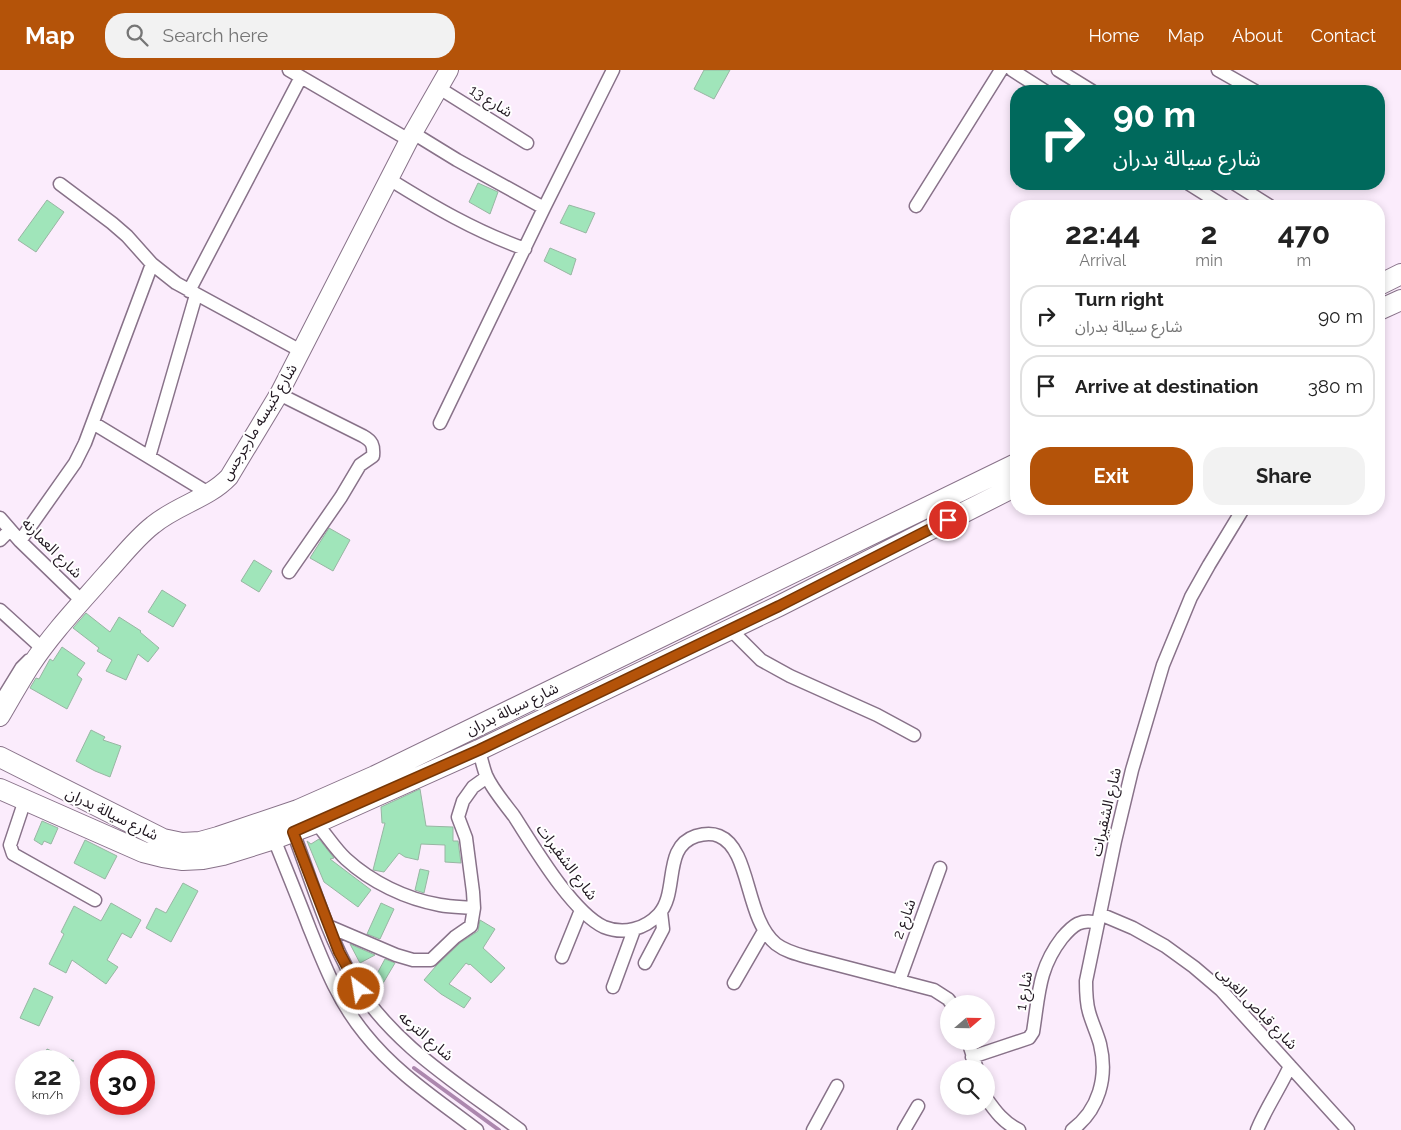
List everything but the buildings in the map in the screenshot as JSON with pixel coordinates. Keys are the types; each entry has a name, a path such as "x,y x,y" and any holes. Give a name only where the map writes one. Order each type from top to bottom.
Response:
{"main road":[{"name":"شارع سيالة بدران","path":"0,757 164,839 182,843 200,842 258,824 337,794 1010,467"},
{"name":"شارع سيالة بدران","path":"0,789 143,852 163,858 183,860 204,859 223,855 316,823 479,750 779,606 1010,489"},
{"path":"762,588 779,606"}],"street":[{"path":"289,70 544,208"},
{"name":"شارع كنيسه مارجرجس","path":"0,717 43,649 82,601 140,536 152,525 179,507 210,494 229,477 279,394 411,136 449,70"},
{"path":"440,423 612,70"},
{"path":"916,206 1001,70"},
{"path":"1012,70 1036,85"},
{"path":"1218,70 1244,85"},
{"path":"1063,71 1083,85"},
{"path":"149,457 193,293 301,77"},
{"name":"شارع 13","path":"439,88 527,143"},
{"path":"389,179 448,216 524,249"},
{"path":"60,184 112,223 141,250 152,264 176,283 301,351"},
{"path":"1199,190 1214,200"},
{"path":"1245,190 1260,200"},
{"path":"20,541 76,463 93,423 152,264"},
{"path":"279,394 363,436 371,441 374,447 373,456 360,466 289,572"},
{"path":"93,423 210,494"},
{"name":"شارع الشقيرات","path":"1072,1130 1082,1126 1098,1100 1102,1081 1103,1062 1100,1044 1088,1012 1086,997 1088,966 1130,779 1163,665 1191,597 1239,515"},
{"name":"شارع العمارنه","path":"0,518 20,541 82,601"},
{"path":"0,540 10,530"},
{"path":"0,610 43,649"},
{"path":"730,629 761,660 790,676 877,715 914,735"},
{"name":"شارع الشقيرات","path":"479,750 487,776 560,884 581,910 605,927 619,931 634,930"},
{"path":"328,926 396,955 413,960 431,960 455,937 471,926 474,908 466,838 458,818 463,801 473,787 487,776"},
{"path":"26,800 10,845 13,854 95,900"},
{"path":"316,823 345,858 366,875 389,888 414,898 440,905 474,908"},
{"name":"شارع الترعه","path":"293,832 339,952 367,1001 405,1042 520,1130"},
{"path":"613,987 634,930 649,924 661,912 668,897 674,861 679,848 690,838 704,834 718,836 731,844 738,856 757,918 764,931 775,943 790,952 934,990 943,995"},
{"path":"274,839 332,984 347,1010 365,1035 386,1058 477,1130"},
{"name":"شارع 2","path":"899,981 940,868"},
{"path":"562,957 581,910"},
{"path":"645,963 663,929 661,912"},
{"name":"شارع 1","path":"981,1060 1029,1038 1033,1032 1040,980 1053,950 1071,926 1080,922 1099,919"},
{"name":"شارع قباص الغربى","path":"1099,919 1141,933 1164,946 1222,990 1348,1130"},
{"path":"734,983 764,931"},
{"path":"1256,1130 1290,1066"},
{"path":"813,1130 837,1086"},
{"path":"904,1130 918,1106"},
{"path":"995,1111 1012,1127 1019,1130"}],"lane":[{"path":"0,697 19,666 34,653 43,649"}],"waterway":[{"path":"414,1068 499,1130"}],"route":[{"path":"359,989 339,952 328,926 293,832 479,750 779,606 948,520"}]}
